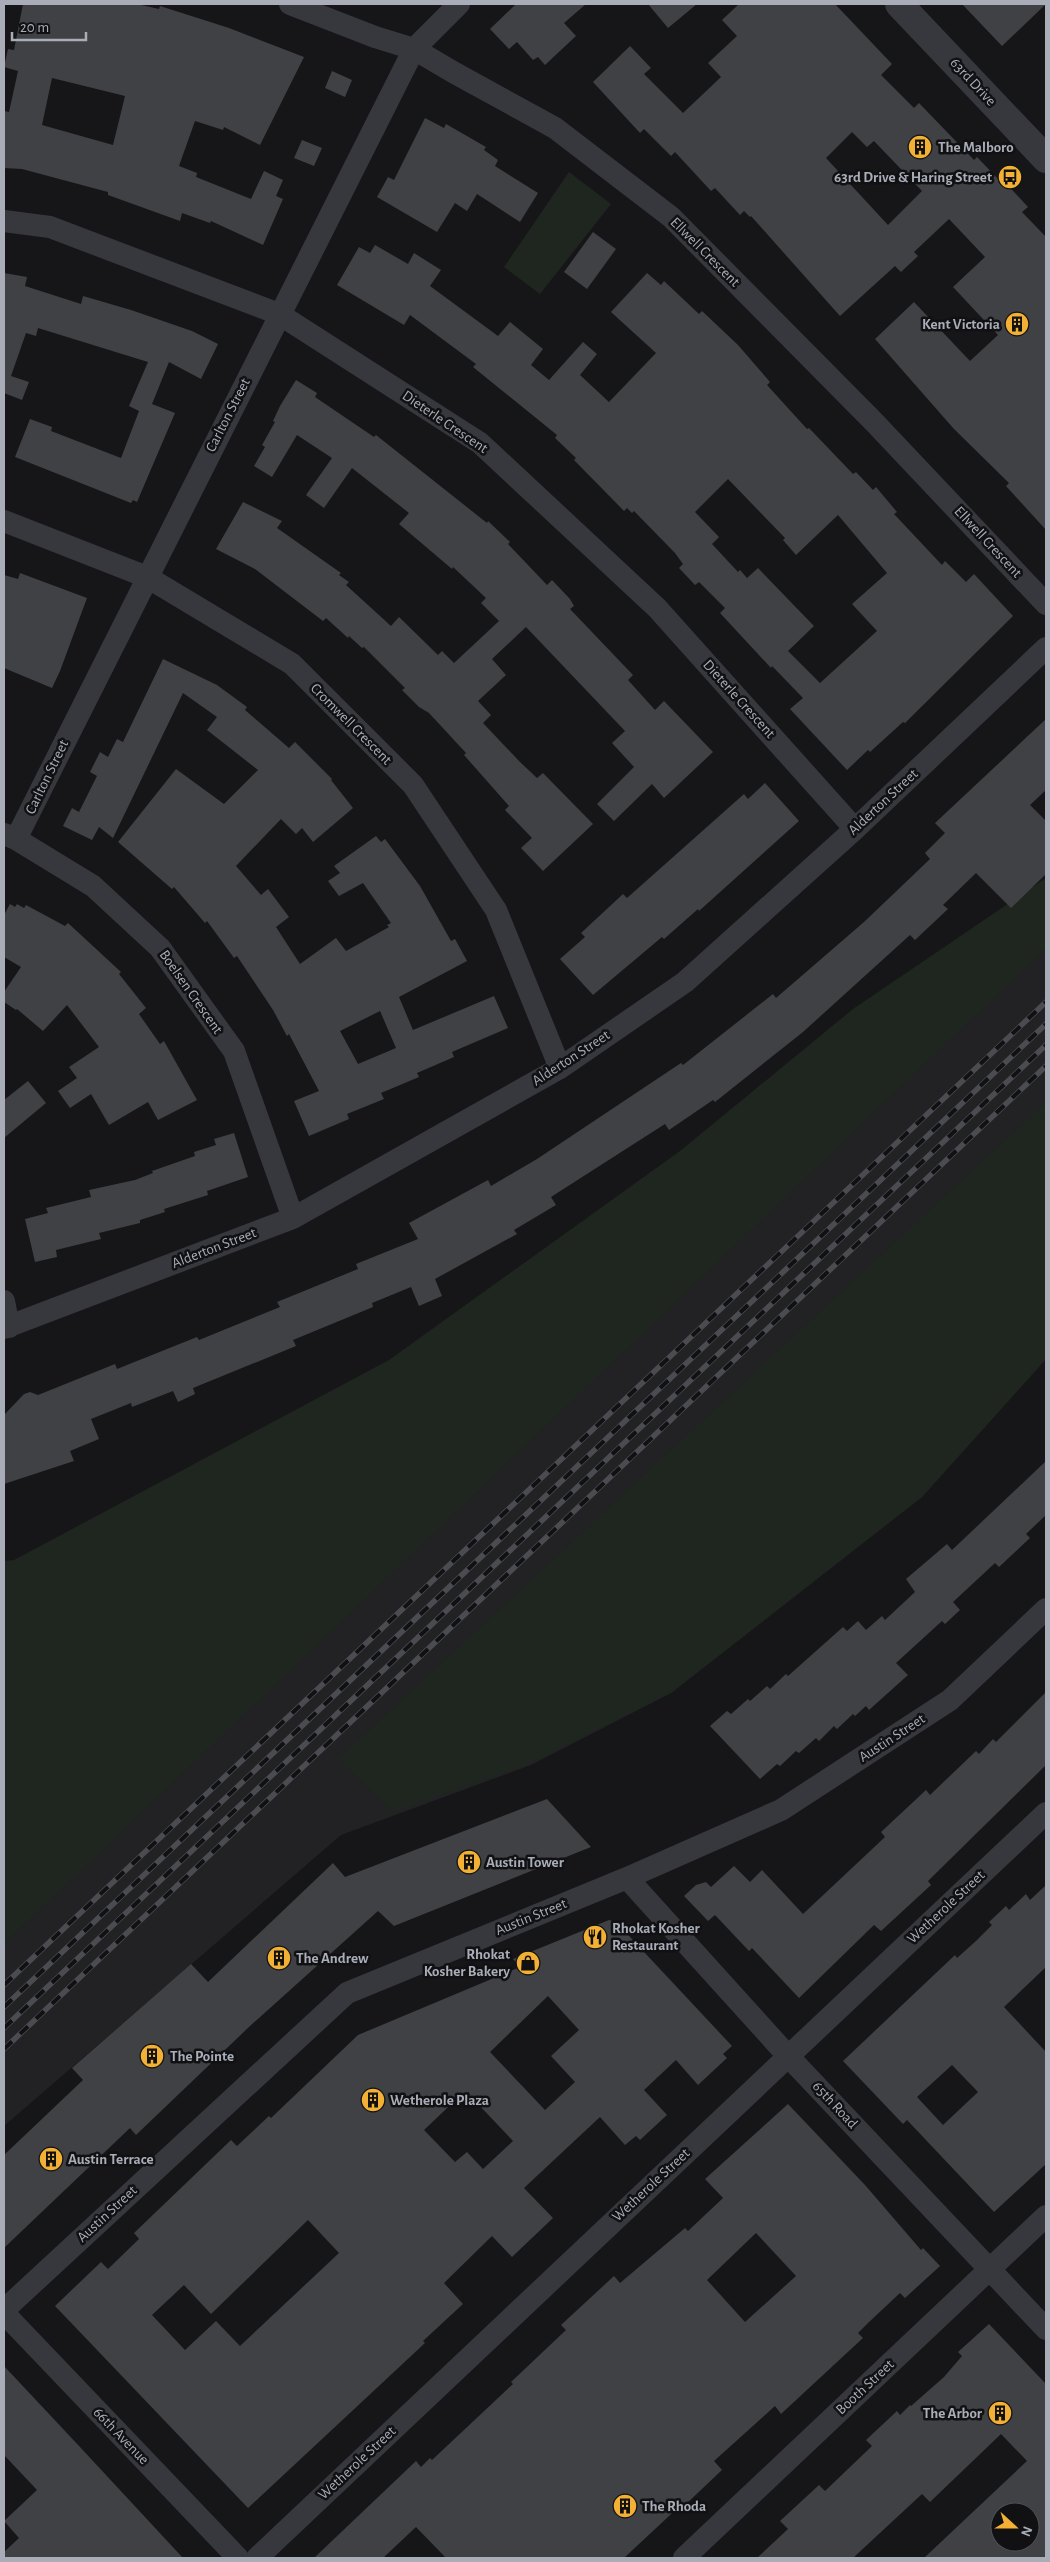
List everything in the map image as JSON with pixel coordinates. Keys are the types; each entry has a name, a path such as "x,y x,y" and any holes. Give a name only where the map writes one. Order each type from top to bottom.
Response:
{"street":[{"name":"Ellwell Crescent","path":"290,4 375,37 414,49 555,128 671,217 874,422 1046,604"},
{"name":"Carlton Street","path":"10,836 147,577 414,49 460,4"},
{"name":"63rd Drive","path":"899,4 1046,159"},
{"name":"Dieterle Crescent","path":"4,221 50,227 279,314 480,443 657,608 855,828"},
{"name":"Cromwell Crescent","path":"4,521 147,577 292,664 413,785 496,910 560,1068"},
{"name":"Alderton Street","path":"6,1327 292,1218 560,1068 686,982 855,828 1046,648"},
{"name":"Boelsen Crescent","path":"10,836 93,886 160,948 234,1051 292,1218"},
{"path":"4,1302 6,1327"},
{"name":"Austin Street","path":"4,2312 347,1993 627,1878 781,1810 950,1700 1046,1609"},
{"name":"Wetherole Street","path":"256,2558 1046,1812"},
{"name":"65th Road","path":"627,1878 788,2056 1046,2329"},
{"name":"Booth Street","path":"684,2558 1046,2216"},
{"name":"66th Avenue","path":"4,2312 238,2558"}],"shaded area":[{"path":"569,172 611,204 540,294 504,267"},
{"path":"1046,878 1046,948 4,1944 4,1561 14,1560 389,1360 680,1151 853,1009"},
{"path":"1046,898 1046,1359 922,1497 671,1693 531,1765 341,1835 4,2126 4,1644 302,1422"},
{"path":"1046,1102 1046,1359 922,1497 671,1693 524,1766 394,1812 338,1759"}],"building":[{"path":"23,4 137,4 159,9 160,6 229,28 304,57 260,145 224,127 223,130 195,121 179,166 197,173 196,177 251,199 264,171 283,180 276,196 283,199 263,245 211,221 210,223 182,213 180,221 108,195 108,192 22,169 4,168 4,111 9,112 18,71 4,67 8,49 14,50","holes":["52,78 125,96 113,145 42,125"]},
{"path":"516,4 586,4 564,23 576,36 545,65 538,57 533,60 517,42 509,49 490,29"},
{"path":"648,4 697,4 668,28"},
{"path":"739,4 835,4 892,64 881,75 914,108 919,103 974,160 977,157 1000,181 1002,179 1028,207 1022,212 1046,237 1046,530 1006,486 1009,483 954,429 875,339 914,302 970,361 998,335 953,287 985,257 949,219 914,252 918,256 901,272 895,266 840,316 751,216 744,211 740,215 715,188 711,191 675,152 671,156 644,129 640,133 593,82 630,46 651,68 644,74 683,113 721,77 708,63 737,36 722,20","holes":["852,132 867,147 874,141 922,191 888,225 826,158"]},
{"path":"962,4 1046,4 1002,46"},
{"path":"332,71 352,80 345,97 325,88"},
{"path":"425,118 444,128 446,124 486,147 484,150 498,160 495,166 538,193 520,222 477,194 467,211 455,203 437,232 377,197 388,177 394,180"},
{"path":"302,140 322,148 314,166 294,158"},
{"path":"593,232 616,249 587,289 564,272"},
{"path":"375,245 408,264 414,253 441,270 430,286 498,336 510,322 543,349 531,365 549,380 583,342 597,354 580,375 609,402 656,353 611,312 647,273 661,285 664,281 699,314 702,311 738,345 770,382 767,385 807,429 809,428 853,474 856,472 873,490 876,487 897,512 894,514 942,565 945,561 966,582 974,574 1013,616 905,723 903,722 870,752 868,750 847,770 790,709 803,698 772,666 771,668 720,613 725,608 699,582 695,585 679,568 683,564 675,553 634,511 632,513 627,508 624,511 574,460 576,458 555,438 557,435 473,367 476,364 410,315 404,325 337,285 359,247 370,253","holes":["728,479 785,538 783,540 796,555 838,515 887,573 852,604 877,631 820,683 788,651 814,626 758,568 747,578 740,570 738,572 712,544 719,537 695,512"]},
{"path":"4,273 27,277 25,286 81,304 83,296 131,310 192,331 218,344 201,379 169,362 152,404 175,413 137,502 133,500 131,503 15,457 30,419 52,427 51,431 121,458 139,411 129,406 148,362 38,328 36,336 26,333 11,376 29,382 22,400 4,393"},
{"path":"296,380 317,393 315,397 374,437 376,435 487,523 488,521 510,542 508,544 547,585 552,580 570,599 574,606 570,609 633,675 628,680 655,710 664,701 713,752 664,798 652,784 614,821 597,804 634,767 612,743 625,731 526,627 492,659 506,675 478,701 491,715 483,723 537,778 543,773 593,824 543,871 521,848 532,838 505,810 509,806 464,755 466,753 429,713 419,707 402,690 405,688 364,647 362,648 349,636 348,638 326,618 323,621 255,569 216,549 243,502 282,521 277,528 341,573 339,575 349,582 346,585 391,626 399,617 438,655 442,651 454,663 499,621 481,603 486,598 453,567 452,569 399,524 409,513 352,468 324,508 306,495 332,458 297,435 272,477 254,466 265,447 262,445 275,422 273,421 280,406"},
{"path":"20,573 87,598 52,688 4,668 4,575 18,579"},
{"path":"163,659 217,685 247,707 245,710 289,748 295,742 332,779 353,808 313,842 302,828 296,834 281,819 236,866 261,895 268,889 289,917 276,927 300,964 336,938 346,951 389,927 387,925 391,923 363,883 339,896 328,881 340,873 334,866 376,836 381,842 385,839 420,886 451,941 455,939 467,961 399,997 413,1030 494,996 508,1028 452,1052 454,1057 417,1073 419,1077 381,1093 384,1099 347,1114 349,1119 309,1136 294,1101 319,1091 289,1034 287,1036 273,1010 237,956 234,958 207,921 205,923 174,887 172,889 118,842 176,769 224,804 258,770 207,730 217,717 183,693 113,838 99,827 92,840 63,826 72,808 79,812 97,776 90,772 100,752 108,757 117,739 123,742","holes":["380,1011 396,1048 358,1064 340,1031"]},
{"path":"1046,719 1046,790 1030,805 1046,821 1046,874 1011,908 976,873 943,905 948,909 915,940 910,935 803,1032 715,1102 713,1100 669,1130 665,1124 551,1197 556,1205 514,1230 517,1234 435,1279 442,1296 419,1306 411,1287 372,1303 373,1307 293,1340 296,1346 193,1388 195,1394 178,1402 173,1391 132,1407 131,1403 91,1419 99,1439 70,1451 74,1461 4,1484 4,1415 24,1394 30,1392 38,1395 115,1364 117,1369 197,1337 199,1340 280,1307 277,1302 358,1269 356,1264 418,1239 409,1223 488,1180 491,1186 537,1159 681,1063 683,1065 773,994 776,998 864,922 930,859 925,853 945,833 935,823"},
{"path":"765,783 799,821 699,911 698,909 664,939 662,937 593,995 560,959 585,937 581,933 623,894 627,898 744,794 748,799"},
{"path":"10,904 15,907 17,904 24,908 26,905 65,926 68,923 121,972 119,974 146,1008 139,1014 160,1044 164,1041 197,1100 158,1120 148,1102 109,1125 91,1094 70,1108 58,1091 77,1078 69,1067 99,1047 67,1005 43,1031 17,1009 4,1002 4,992 21,967 4,957 4,915"},
{"path":"28,1081 46,1103 4,1138 4,1100"},
{"path":"234,1133 248,1177 207,1191 208,1195 164,1209 165,1212 140,1220 140,1223 99,1233 101,1239 56,1250 57,1257 35,1262 25,1219 48,1213 46,1208 91,1197 89,1190 135,1180 153,1173 152,1171 195,1156 194,1152 216,1145 214,1139"},
{"path":"1046,1461 1046,1515 1026,1534 1030,1538 999,1567 995,1563 953,1602 960,1610 945,1624 942,1621 896,1663 908,1675 869,1710 866,1706 855,1716 853,1714 837,1729 834,1726 819,1741 816,1738 799,1753 796,1751 780,1766 777,1764 760,1779 710,1726 727,1711 731,1714 767,1686 770,1689 786,1674 788,1676 843,1627 847,1631 858,1621 866,1630 882,1616 885,1620 915,1592 906,1579 947,1544 952,1550"},
{"path":"1046,1692 1046,1765 928,1881 931,1885 881,1931 874,1925 799,1998 752,1948 749,1951 715,1915 708,1921 684,1896 696,1885 706,1882 711,1887 734,1866 750,1882 762,1870 803,1914 885,1837 881,1832 926,1790 930,1795 976,1751 979,1754 993,1739 996,1742"},
{"path":"547,1799 591,1847 394,1926 378,1911 250,2026 136,2135 130,2128 4,2248 4,2155 83,2080 72,2068 191,1964 208,1982 333,1863 345,1877"},
{"path":"1046,1885 1046,1967 1004,2007 1046,2052 1046,2164 994,2212 907,2120 903,2124 843,2061 955,1955 957,1958 976,1941 992,1925 989,1922 1006,1906 1009,1910 1026,1894 1030,1900","holes":["952,2065 978,2092 943,2125 917,2097"]},
{"path":"609,1920 616,1922 732,2046 723,2054 727,2058 698,2085 676,2060 644,2090 667,2115 640,2140 636,2136 625,2145 600,2117 524,2188 553,2218 512,2257 492,2236 444,2283 463,2304 423,2341 425,2343 248,2508 55,2306 101,2262 108,2269 139,2239 134,2233 231,2140 237,2146 269,2116 271,2118 358,2035 520,1967 513,1959","holes":["548,1996 579,2030 551,2056 575,2082 545,2110 490,2052","462,2094 475,2107 478,2104 513,2141 483,2169 467,2152 455,2162 424,2130","308,2220 339,2253 240,2346 216,2321 185,2350 152,2315 184,2285 211,2314"]},
{"path":"788,2104 865,2185 921,2250 923,2248 940,2266 905,2298 900,2293 858,2333 863,2338 781,2414 775,2406 714,2461 722,2470 685,2505 683,2503 624,2558 446,2558 416,2527 383,2558 314,2558 416,2461 421,2467 430,2458 432,2460 513,2384 511,2382 566,2330 561,2325 614,2276 620,2283 685,2228 688,2231 723,2198 705,2179","holes":["756,2233 796,2276 745,2322 707,2280"]},
{"path":"989,2324 1046,2384 1046,2558 924,2558 1027,2461 1001,2434 930,2502 922,2494 853,2558 757,2558 788,2529 780,2521 819,2485 825,2491 872,2446 866,2440 897,2411 900,2415 911,2406 944,2377 962,2356 958,2352"},
{"path":"4,2366 183,2558 4,2558 4,2552 19,2538 4,2521 37,2490 4,2455"}],"railway":[{"path":"4,1985 1046,1002"},
{"path":"4,2007 1046,1024"},
{"path":"4,2028 1046,1045"},
{"path":"4,2049 1046,1066"}],"place":[{"name":"The Malboro","path":"920,147"},
{"name":"63rd Drive & Haring Street","path":"1010,177"},
{"name":"Kent Victoria","path":"1017,324"},
{"name":"Austin Tower","path":"469,1862"},
{"name":"Rhokat Kosher Restaurant","path":"595,1937"},
{"name":"The Andrew","path":"279,1958"},
{"name":"Rhokat Kosher Bakery","path":"528,1963"},
{"name":"The Pointe","path":"152,2056"},
{"name":"Wetherole Plaza","path":"373,2100"},
{"name":"Austin Terrace","path":"51,2159"},
{"name":"The Arbor","path":"1000,2413"},
{"name":"The Rhoda","path":"625,2506"}]}
